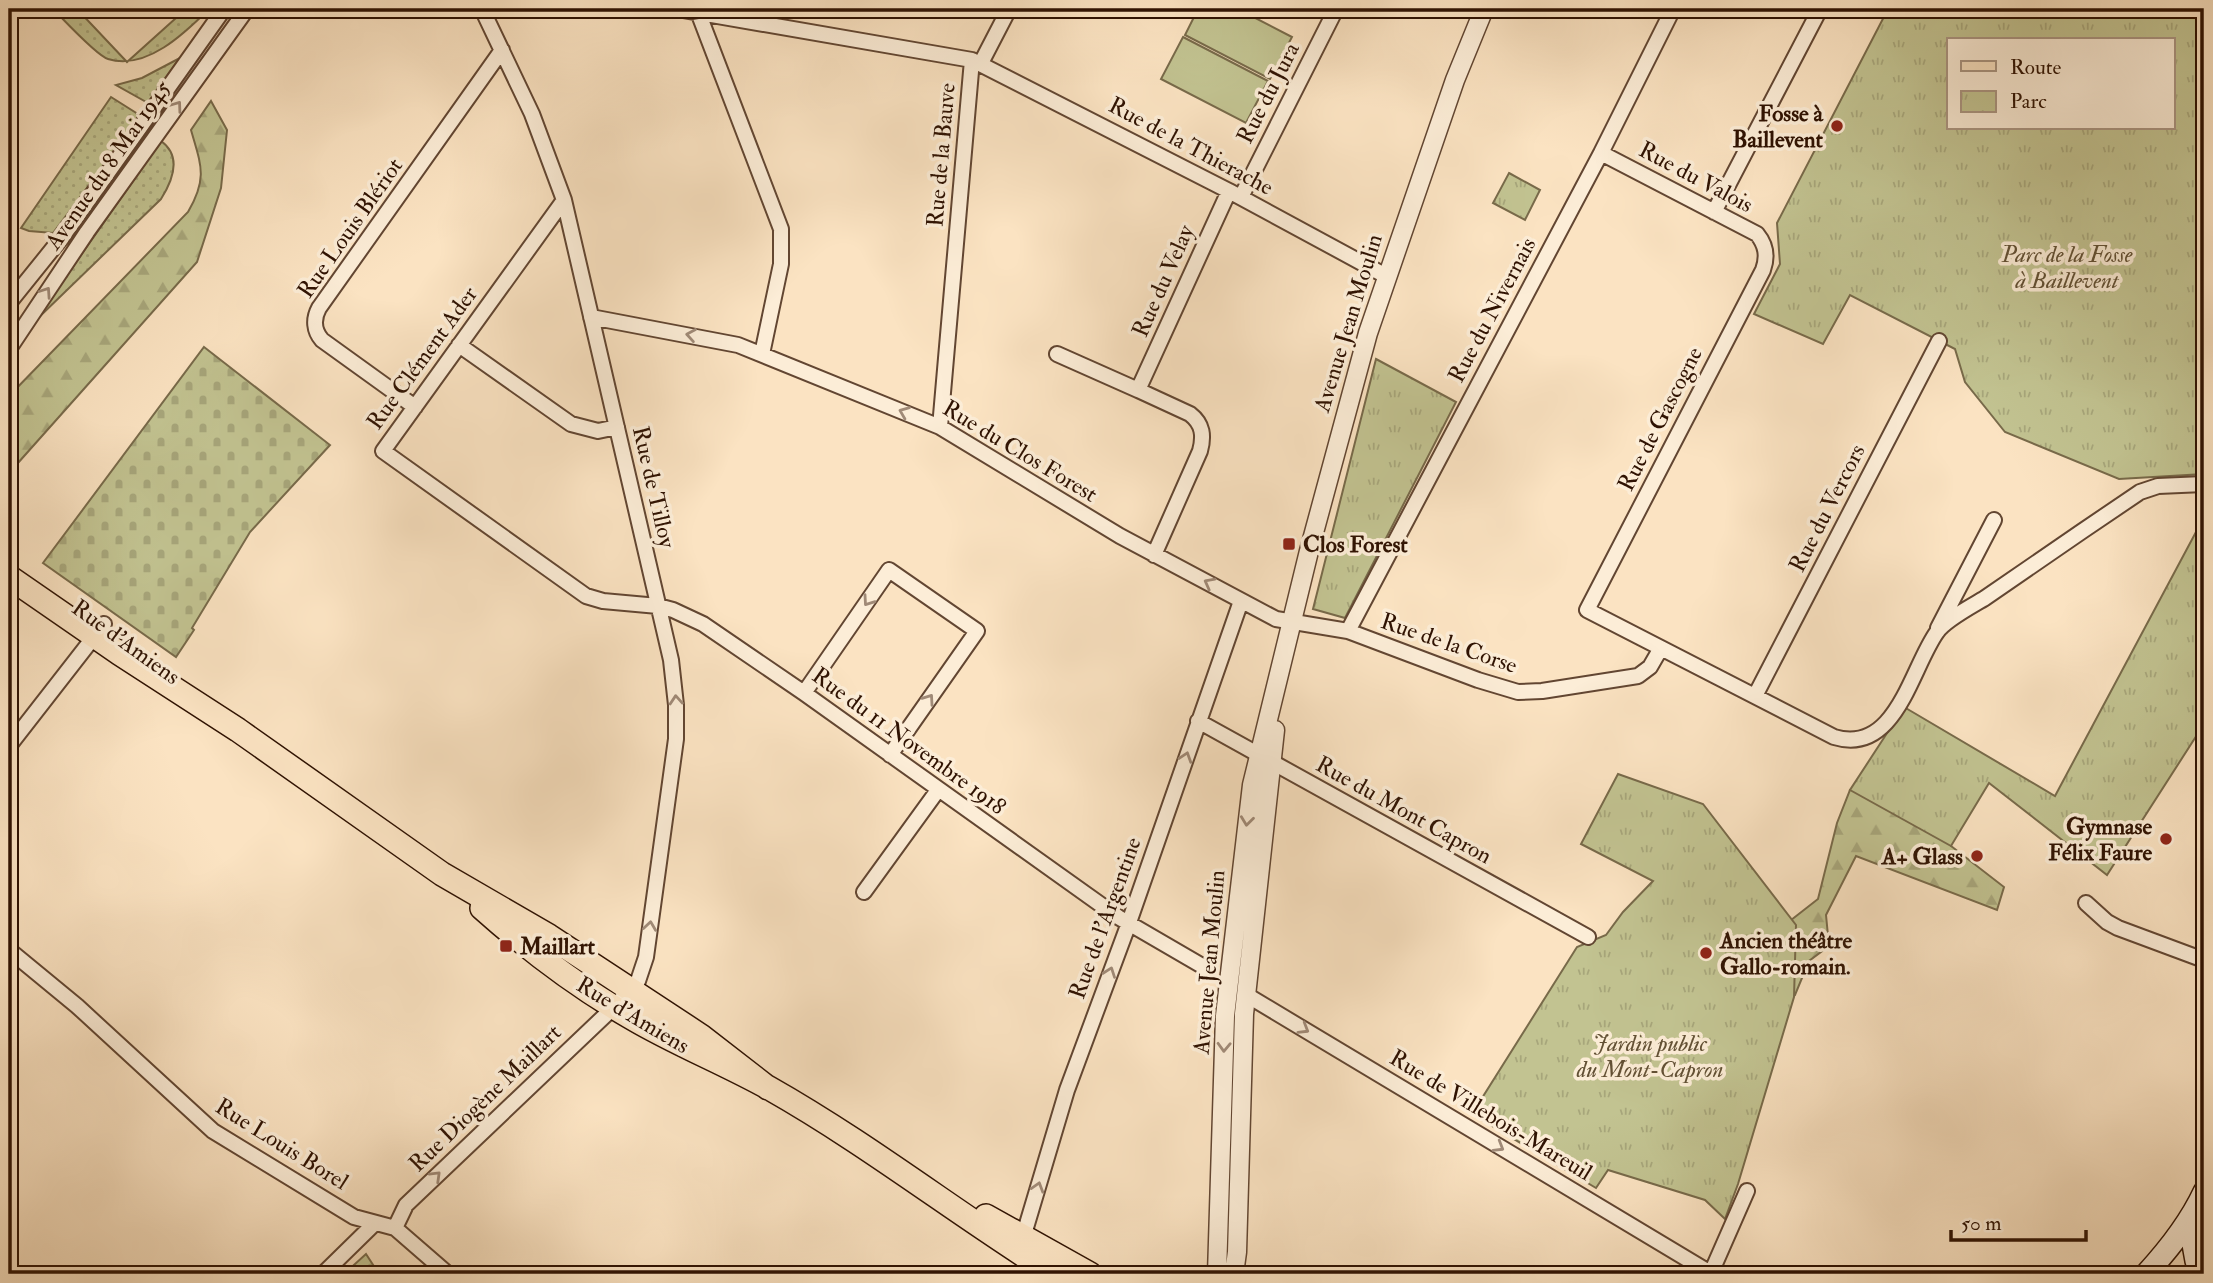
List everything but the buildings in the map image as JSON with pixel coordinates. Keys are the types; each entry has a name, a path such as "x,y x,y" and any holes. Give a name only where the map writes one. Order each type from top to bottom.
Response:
{"main road":[{"name":"Rue d'Amiens","path":"9,564 442,874 513,935 569,977 614,1007 697,1054 768,1088"},
{"name":"Rue d'Amiens","path":"442,874 526,922 701,1036 768,1088 891,1164 1021,1244 1090,1274"},
{"path":"2146,1274 2189,1222 2204,1192"},
{"path":"2189,1222 2196,1261 2203,1274"},
{"name":"Rue d'Amiens","path":"1021,1244 1053,1274"}],"street":[{"name":"Avenue du 8 Mai 1945","path":"9,303 58,243 224,9"},
{"name":"Avenue du 8 Mai 1945","path":"9,349 87,232 247,9"},
{"name":"Rue de Tilloy","path":"482,9 539,130 564,200 674,673 676,739 646,957 638,981 631,990"},
{"name":"Rue de la Bauve","path":"677,9 977,62 940,427"},
{"path":"977,62 1009,9"},
{"name":"Rue du Jura","path":"1235,194 1336,9"},
{"name":"Avenue Jean Moulin","path":"1234,1274 1237,1252 1245,995 1266,759 1284,659 1351,392 1386,276 1455,80 1484,9"},
{"name":"Rue du Nivernais","path":"1348,631 1601,153 1673,9"},
{"path":"1714,212 1820,9"},
{"path":"698,12 781,229 781,264 762,354"},
{"name":"Rue Louis Blériot","path":"415,407 322,340 315,327 315,317 502,50"},
{"name":"Rue de la Thierache","path":"977,62 1235,194 1386,276"},
{"name":"Rue du Valois","path":"1601,153 1756,234 1765,247"},
{"name":"Rue du Velay","path":"1138,390 1235,194"},
{"name":"Rue Clément Ader","path":"564,200 383,451 586,596 603,601 658,606"},
{"name":"Rue de Gascogne","path":"1661,648 1587,610 1763,270 1765,247"},
{"name":"Rue du Clos Forest","path":"591,317 716,340 762,354 940,427 1154,555 1276,619 1292,622"},
{"name":"Rue du Vercors","path":"1755,696 1939,341"},
{"path":"459,345 571,424 598,431 617,427"},
{"path":"1057,354 1197,419 1203,435 1200,451 1154,555"},
{"path":"1938,630 2140,492 2158,486 2204,484"},
{"path":"1661,648 1834,737 1856,738 1873,734 1895,711 1994,520"},
{"path":"804,693 889,570 976,631 890,755"},
{"name":"Rue de l'Argentine","path":"1021,1244 1067,1090 1241,601"},
{"name":"Rue du 11 Novembre 1918","path":"658,606 702,624 804,693 1128,923"},
{"name":"Rue de la Corse","path":"1292,622 1348,631 1507,690 1529,692 1638,676 1650,667 1661,648"},
{"path":"9,746 99,630"},
{"name":"Rue du Mont Capron","path":"1198,722 1588,937"},
{"name":"Avenue Jean Moulin","path":"1217,1274 1225,1008 1250,804 1266,759"},
{"path":"864,892 938,790"},
{"path":"2086,903 2118,928 2204,960"},
{"path":"1128,923 1204,967"},
{"name":"Rue Louis Borel","path":"9,950 77,1006 207,1126 354,1217 395,1228"},
{"name":"Rue Diogène Maillart","path":"395,1228 402,1211 416,1195 631,990"},
{"name":"Rue de Villebois-Mareuil","path":"1245,995 1712,1274"},
{"path":"1712,1274 1746,1191"},
{"path":"323,1274 374,1224"},
{"path":"395,1228 448,1274"},
{"name":"Avenue Jean Moulin","path":"1237,1252 1240,1274"}],"green space":[{"path":"53,9 77,9 126,61 103,56"},
{"path":"186,9 209,9 164,48 129,61"},
{"path":"1198,9 1238,9 1292,37 1270,79 1185,35"},
{"name":"Parc de la Fosse à Baillevent","path":"1888,9 2204,9 2204,474 2119,479 2005,432 1965,382 1955,349 1850,295 1823,344 1754,314 1780,264 1777,223"},
{"path":"1183,37 1268,81 1246,123 1161,79"},
{"path":"180,58 148,103 116,85 142,78"},
{"path":"111,97 141,116 53,233 21,228"},
{"path":"211,101 227,130 221,188 197,262 9,473 9,396 188,212 198,190 201,171 191,130"},
{"path":"161,141 172,154 173,168 161,199 34,322"},
{"path":"1509,173 1540,190 1525,220 1493,203"},
{"path":"204,347 330,445 250,532 176,657 43,563"},
{"path":"1376,359 1456,402 1345,618 1313,609"},
{"path":"2204,517 2204,724 2107,875 1989,783 1951,846 1850,790 1904,707 2055,796"},
{"name":"Jardin public du Mont-Capron","path":"1618,774 1703,804 1796,925 1794,997 1725,1219 1705,1200 1608,1170 1596,1188 1472,1114 1577,947 1606,935 1623,912 1653,881 1581,844"},
{"path":"1869,779 1942,810 1951,846 2004,887 1997,910 1856,856 1826,915 1829,946 1809,961 1795,995 1736,973 1657,879 1777,931 1818,899 1837,823 1850,790"},
{"path":"366,1254 379,1274 344,1274"}],"place":[{"name":"Fosse à Baillevent","path":"1837,126"},
{"name":"Clos Forest","path":"1289,544"},
{"name":"Gymnase Félix Faure","path":"2166,839"},
{"name":"A+ Glass","path":"1977,856"},
{"name":"Maillart","path":"506,946"},
{"name":"Ancien théâtre Gallo-romain.","path":"1706,953"}]}
